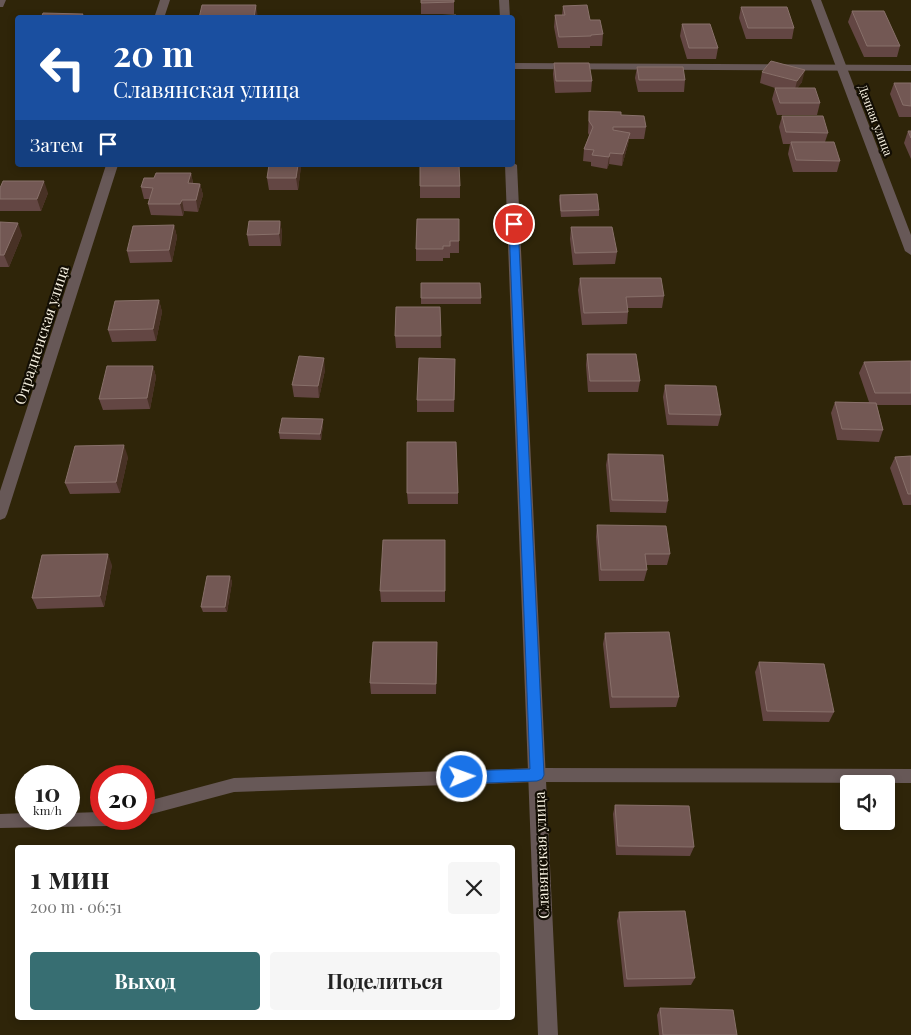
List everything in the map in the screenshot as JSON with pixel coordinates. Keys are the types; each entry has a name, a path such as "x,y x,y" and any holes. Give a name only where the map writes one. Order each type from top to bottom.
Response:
{"street":[{"path":"160,15 165,0"},
{"path":"504,0 505,15"},
{"name":"Дачная улица","path":"816,0 911,251"},
{"name":"Отрадненская улица","path":"0,514 111,167"},
{"name":"Славянская улица","path":"511,167 548,1035"}],"lane":[{"path":"0,5 2,0"},
{"path":"515,66 911,68"},
{"path":"155,806 234,785 537,775 911,776"},
{"path":"0,821 90,819"}],"building":[{"path":"421,0 454,0 454,2 421,3"},
{"path":"202,5 256,5 254,15 200,15"},
{"path":"587,5 590,20 600,20 603,34 559,37 555,15 565,15 563,6"},
{"path":"741,7 787,7 794,28 748,28"},
{"path":"852,11 884,11 900,46 867,46"},
{"path":"43,13 83,14 82,15 42,15"},
{"path":"682,24 710,24 718,48 689,48"},
{"path":"771,61 805,70 797,81 762,72"},
{"path":"554,63 589,63 592,81 556,81"},
{"path":"637,67 683,67 685,80 639,80"},
{"path":"894,83 911,83 911,106 903,105"},
{"path":"775,88 815,88 820,103 780,103"},
{"path":"589,111 621,112 621,115 644,116 646,127 613,127 613,130 630,133 623,154 610,153 609,157 592,155 594,150 584,149 593,127 589,121"},
{"path":"782,116 823,116 828,133 786,132"},
{"path":"791,142 834,142 840,161 796,160"},
{"path":"269,167 298,167 296,178 267,178"},
{"path":"420,167 459,167 460,186 420,186"},
{"path":"156,173 191,173 188,183 200,184 196,200 182,200 180,204 148,204 153,188 141,187 144,178 154,178"},
{"path":"3,181 44,181 37,199 0,199 0,188"},
{"path":"597,194 599,210 561,211 560,195"},
{"path":"417,219 459,219 459,241 450,241 450,246 443,246 443,249 416,249"},
{"path":"249,221 280,221 279,234 247,235"},
{"path":"0,222 18,223 4,255 0,255"},
{"path":"174,225 169,250 127,251 133,226"},
{"path":"571,227 612,227 617,252 575,253"},
{"path":"580,278 661,278 664,296 626,297 628,312 584,313"},
{"path":"421,283 480,283 481,298 421,298"},
{"path":"159,300 153,329 108,330 115,301"},
{"path":"396,307 440,307 441,336 395,336"},
{"path":"587,354 636,354 640,381 590,381"},
{"path":"299,356 324,358 318,386 292,385"},
{"path":"419,358 455,359 454,400 417,400"},
{"path":"911,361 911,393 875,393 864,362"},
{"path":"107,366 153,366 147,398 99,399"},
{"path":"665,385 716,386 721,415 669,414"},
{"path":"835,402 876,403 883,430 842,429"},
{"path":"282,418 323,419 320,434 279,433"},
{"path":"407,442 456,442 458,493 407,493"},
{"path":"124,445 116,482 65,483 75,446"},
{"path":"608,454 663,455 668,501 612,500"},
{"path":"911,456 911,494 908,494 895,457"},
{"path":"597,525 666,526 670,554 645,554 647,570 601,570"},
{"path":"383,540 445,540 445,591 380,591"},
{"path":"108,554 100,596 32,598 42,555"},
{"path":"207,576 230,576 225,607 201,607"},
{"path":"669,632 679,697 612,697 605,633"},
{"path":"373,642 437,642 436,684 370,683"},
{"path":"759,662 824,664 834,712 767,711"},
{"path":"615,805 689,806 694,847 618,846"},
{"path":"685,911 695,978 627,979 619,912"},
{"path":"660,1008 733,1010 737,1035 663,1035"}],"route":[{"path":"462,777 537,775 514,224"}]}
